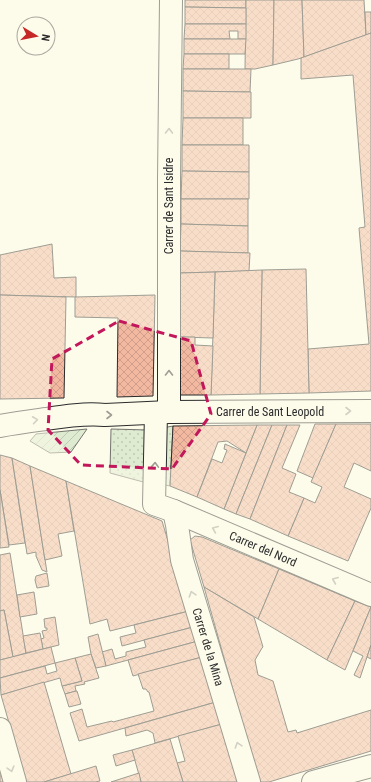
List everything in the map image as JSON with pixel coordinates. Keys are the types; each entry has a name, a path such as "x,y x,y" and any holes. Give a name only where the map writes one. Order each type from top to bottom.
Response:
{"street":[{"name":"Carrer de Sant Isidre","path":"164,508 163,412 169,179 171,0"},
{"name":"Carrer de Sant Leopold","path":"0,426 70,415 163,412 371,411"},
{"name":"Carrer del Nord","path":"164,508 371,595"},
{"name":"Carrer de la Mina","path":"164,508 177,525 182,560 250,782"},
{"path":"0,729 15,782"},
{"path":"313,782 371,766"}],"highlighted area":[{"path":"119,321 191,341 211,414 172,469 81,465 48,430 52,359"}],"green space":[{"path":"173,426 170,486 160,484 162,428"},
{"path":"87,429 71,452 50,453 30,441 36,434"},
{"path":"111,429 148,430 147,483 110,473"}],"building":[{"path":"185,0 246,0 246,8 185,7"},
{"path":"246,0 274,0 273,65 255,69 245,69"},
{"path":"274,0 302,0 304,57 273,65"},
{"path":"302,0 364,0 366,35 304,57"},
{"path":"185,7 246,8 246,24 185,24"},
{"path":"365,12 371,12 371,33 366,35"},
{"path":"185,24 246,24 246,39 238,39 238,31 229,31 230,39 184,39"},
{"path":"371,33 371,391 309,393 308,349 369,344 359,228 365,227 353,75 301,79 301,58"},
{"path":"184,39 246,39 245,54 184,54"},
{"path":"184,54 229,54 229,69 183,69"},
{"path":"183,69 251,69 250,92 183,91"},
{"path":"183,91 251,92 251,118 183,118"},
{"path":"183,118 243,118 243,145 182,145"},
{"path":"182,145 249,145 249,172 182,171"},
{"path":"182,171 249,172 249,199 181,199"},
{"path":"181,199 248,199 248,226 181,224"},
{"path":"181,224 248,226 248,253 180,251"},
{"path":"52,244 54,278 76,277 76,297 0,295 0,255"},
{"path":"180,251 250,253 249,271 180,273"},
{"path":"306,269 309,393 260,394 262,270"},
{"path":"262,270 260,394 211,395 215,272"},
{"path":"215,272 213,338 179,337 180,273"},
{"path":"0,295 66,297 64,398 0,399"},
{"path":"155,295 153,396 117,397 118,318 75,317 75,297"},
{"path":"179,337 195,337 195,345 213,346 211,395 178,395"},
{"path":"315,424 336,424 313,478 297,471"},
{"path":"336,424 371,424 371,471 354,463 344,487 371,499 371,508 348,561 288,536 304,498 315,503 322,487 311,482"},
{"path":"257,425 272,425 236,514 224,509"},
{"path":"257,425 246,453 227,441 218,442 197,497 170,486 173,426"},
{"path":"272,425 287,425 250,519 236,514"},
{"path":"287,425 300,425 282,468 296,474 289,492 304,498 288,536 250,519"},
{"path":"225,444 246,453 224,509 197,497 212,459 222,463 227,450 224,449"},
{"path":"0,455 12,458 25,543 9,545 0,490"},
{"path":"12,458 30,466 47,572 42,570 36,556 36,552 27,554"},
{"path":"30,466 66,481 74,531 58,534 62,556 45,560"},
{"path":"66,481 162,521 189,611 110,631 107,619 90,624"},
{"path":"0,490 9,547 0,548"},
{"path":"195,536 202,537 279,569 258,619 204,587 190,540"},
{"path":"10,553 26,653 13,657 4,610 0,611 0,555"},
{"path":"279,569 355,601 327,660 258,619"},
{"path":"47,573 49,586 37,588 35,580 36,576"},
{"path":"204,587 254,617 263,647 255,660 258,675 273,681 288,732 296,730 297,733 371,710 371,751 269,782 259,782"},
{"path":"34,592 37,614 20,617 17,595"},
{"path":"355,601 371,607 345,670 327,660"},
{"path":"371,607 371,645 360,678 354,675 363,656 353,651"},
{"path":"4,610 13,657 0,660 0,611"},
{"path":"189,611 193,627 122,646 120,637 136,633 134,625"},
{"path":"55,617 59,645 43,649 41,639 44,638 42,631 47,630 47,628 45,628 44,619"},
{"path":"193,627 198,641 106,666 102,652 112,649 115,659 126,656 126,652 146,647 144,640"},
{"path":"40,633 43,649 26,653 23,636"},
{"path":"98,634 106,666 96,668 91,654 88,637"},
{"path":"198,641 202,657 133,676 128,660"},
{"path":"371,645 371,659 367,657"},
{"path":"51,647 55,663 0,678 0,660"},
{"path":"91,654 99,678 84,682 85,684 75,686 76,691 65,694 62,686 82,681 75,658"},
{"path":"202,657 216,702 79,741 70,713 82,709 87,727 154,711 149,692 146,689 143,689 138,674"},
{"path":"75,658 82,681 62,686 60,678 1,695 0,678 45,666 47,674 57,671 55,663"},
{"path":"44,682 71,774 44,782 26,782 1,695"},
{"path":"77,691 81,704 69,707 65,694"},
{"path":"216,702 222,724 155,743 153,733 147,730 126,736 125,728"},
{"path":"222,724 240,782 183,782 177,763 185,761 178,736"},
{"path":"170,739 183,782 141,782 132,750"},
{"path":"132,750 135,760 116,766 113,755"},
{"path":"0,766 6,782 0,782"},
{"path":"96,766 100,781 44,782"},
{"path":"139,773 141,782 111,782"}]}
